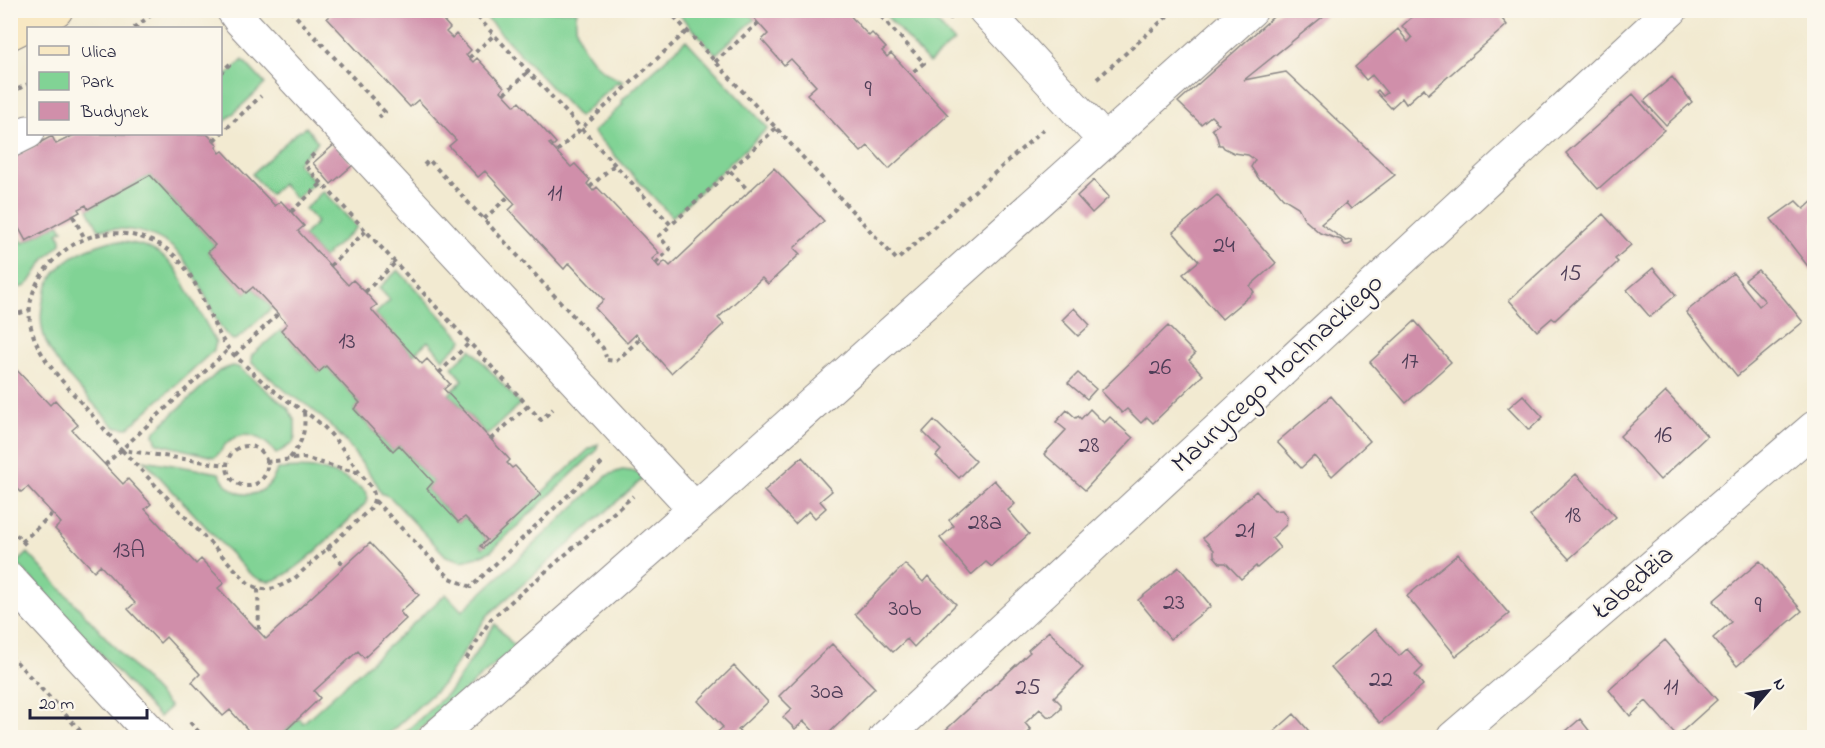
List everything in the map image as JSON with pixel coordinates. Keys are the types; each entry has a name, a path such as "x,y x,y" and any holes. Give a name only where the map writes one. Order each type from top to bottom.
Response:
{"street":[{"path":"10,33 56,10"},
{"path":"985,10 1105,141"},
{"path":"435,738 695,509 1251,10"},
{"name":"Maurycego Mochnackiego","path":"885,738 1671,10"},
{"path":"238,18 695,509"},
{"path":"10,141 27,132"},
{"name":"Łabędzia","path":"1453,738 1815,428"},
{"path":"10,580 156,738"}],"path":[{"path":"135,27 158,10"},
{"path":"290,10 385,112 377,119"},
{"path":"471,10 671,225"},
{"path":"668,10 897,260 1174,10"},
{"path":"875,10 924,63 910,74"},
{"path":"716,62 758,23"},
{"path":"557,151 687,32"},
{"path":"469,58 494,35"},
{"path":"504,94 529,71"},
{"path":"10,93 27,84"},
{"path":"222,132 264,93"},
{"path":"656,263 670,249 659,237 776,128"},
{"path":"214,140 219,135"},
{"path":"319,150 304,164 542,420 580,385"},
{"path":"590,187 615,164"},
{"path":"730,171 749,191"},
{"path":"291,212 322,183"},
{"path":"484,219 508,197"},
{"path":"73,216 85,239"},
{"path":"330,266 366,231"},
{"path":"101,234 137,236 164,247 175,256 193,281 228,350 279,394 322,426 375,494 375,501 370,509 295,578 284,585 271,590 258,589 249,584 122,450 51,368 38,348 30,328 32,293 48,266 57,256 85,239 101,234"},
{"path":"365,292 395,263"},
{"path":"10,313 17,314 30,310"},
{"path":"235,355 278,314"},
{"path":"607,360 616,361 640,339"},
{"path":"439,373 469,343"},
{"path":"105,465 228,350"},
{"path":"491,439 528,406"},
{"path":"290,459 306,427 304,412"},
{"path":"375,501 450,578 471,587 629,438"},
{"path":"246,445 257,448 264,456 267,466 264,476 256,484 246,486 236,483 229,476 226,465 229,455 237,448 246,445"},
{"path":"122,450 226,465"},
{"path":"266,462 303,458 360,473"},
{"path":"460,667 491,619 661,471"},
{"path":"17,547 52,514"},
{"path":"327,547 345,566"},
{"path":"258,589 259,632"},
{"path":"10,655 87,738"},
{"path":"10,668 17,662"}],"green space":[{"path":"480,11 577,11 577,33 587,54 603,70 623,81 620,84 617,82 579,117"},
{"path":"676,11 747,11 755,19 716,54"},
{"path":"882,11 926,11 954,41 929,63"},
{"path":"686,40 768,128 672,217 593,132 623,104 621,101"},
{"path":"243,60 265,84 223,123 222,80"},
{"path":"306,127 318,142 297,163 315,182 296,199 282,184 270,195 252,174 296,133"},
{"path":"150,175 215,245 208,252 246,293 253,287 272,308 237,339 233,340 222,329 201,286 181,256 170,245 140,231 99,229 88,209"},
{"path":"323,191 357,227 323,258 303,236 317,222 305,209"},
{"path":"10,220 23,243 59,223 63,230 58,233 61,244 45,259 30,282 24,287 11,288"},
{"path":"111,241 139,244 162,255 176,269 216,342 214,350 128,428 115,427 77,386 51,353 42,330 41,317 47,288 58,270 65,262 81,252"},
{"path":"398,270 463,340 443,359 428,341 413,355 375,314 390,300 379,288"},
{"path":"281,330 319,372 326,366 360,403 354,410 393,451 399,445 433,482 427,489 458,522 465,517 487,540 480,546 482,548 589,449 598,444 596,451 491,551 462,561 446,556 390,497 381,493 346,442 329,424 252,363 252,355"},
{"path":"471,349 520,404 487,435 449,394 463,380 452,367"},
{"path":"232,366 238,367 288,408 295,421 293,443 276,454 266,443 254,436 240,436 227,443 214,457 157,443 154,434 156,430 219,371"},
{"path":"144,460 219,473 232,490 250,494 266,487 277,469 318,470 347,479 364,490 368,498 365,504 306,560 280,578 266,581 254,577 245,569"},
{"path":"622,470 646,476 487,616 443,684 385,737 278,738 299,718 303,723 446,594 462,611 608,475"},
{"path":"28,553 170,707 159,717 17,563"},
{"path":"495,624 515,647 411,737 399,738 451,690"}],"building":[{"path":"335,10 434,10 450,28 446,32 452,38 456,34 471,50 466,55 473,62 477,58 504,87 501,91 515,106 519,102 556,143 553,146 549,144 571,167 575,164 590,180 587,184 593,191 597,187 659,253 652,259 659,267 665,261 670,266 774,168 824,221 794,248 800,254 768,284 762,278 718,318 724,324 671,373 636,334 627,343 595,308 604,300 569,263 564,269 509,210 515,204 485,171 478,177 449,146 456,140 418,100 410,107 327,18"},
{"path":"747,10 845,10 869,36 872,33 886,48 882,51 887,57 891,53 948,115 889,169 868,146 861,152 807,94 816,86 791,59 784,65 762,40 768,34"},
{"path":"1281,10 1331,10 1244,80 1286,72 1395,175 1351,209 1346,203 1321,224 1346,241 1352,240 1352,243 1348,245 1341,240 1320,233 1305,220 1298,207 1283,198 1273,186 1259,179 1251,167 1255,160 1248,155 1234,153 1219,145 1212,129 1219,124 1211,116 1201,124 1178,102"},
{"path":"1420,10 1503,10 1498,14 1507,25 1428,94 1424,88 1406,104 1402,98 1391,108 1376,92 1378,90 1383,96 1387,93 1372,75 1366,80 1355,67 1398,29 1408,42 1412,38 1402,26"},
{"path":"1672,77 1692,102 1666,125 1644,101"},
{"path":"1633,94 1664,130 1598,189 1566,153"},
{"path":"74,135 208,135 218,145 216,147 220,153 223,151 275,206 281,201 304,226 298,231 348,285 353,280 365,292 377,305 371,309 422,364 427,359 450,384 444,389 510,460 507,463 512,468 515,466 541,494 483,548 480,546 487,540 465,517 458,522 427,489 433,482 399,445 393,451 354,409 360,403 326,366 319,372 281,330 287,324 253,287 246,293 208,252 215,245 150,175 88,209 86,205 78,209 80,212 26,241 10,212 10,168 16,166 12,158 52,136 56,144"},
{"path":"335,144 353,165 331,184 313,163"},
{"path":"1094,180 1109,197 1092,213 1077,196"},
{"path":"1217,195 1276,263 1250,286 1254,292 1222,319 1183,274 1199,261 1173,232"},
{"path":"1814,200 1814,274 1771,219 1796,201 1804,209"},
{"path":"1603,214 1631,245 1615,259 1618,262 1555,320 1552,318 1537,331 1509,300"},
{"path":"1653,268 1676,295 1650,317 1627,290"},
{"path":"1758,270 1803,322 1737,376 1686,312 1733,273 1759,306 1765,301 1745,280"},
{"path":"1074,308 1090,325 1078,336 1062,320"},
{"path":"1415,321 1451,362 1406,403 1370,362"},
{"path":"1168,326 1195,354 1189,360 1203,375 1153,423 1147,417 1141,423 1127,409 1122,413 1101,391"},
{"path":"10,363 50,405 55,400 78,425 72,430 123,484 128,479 151,504 145,509 196,564 201,559 224,583 218,588 266,639 370,543 419,595 400,612 406,619 364,658 358,651 314,691 320,698 278,738 255,738 230,710 223,716 192,682 200,674 166,637 160,643 128,609 135,603 100,565 94,571 55,529 61,523 28,487 21,492 10,481"},
{"path":"1078,373 1096,389 1087,399 1068,383"},
{"path":"1666,392 1707,436 1660,480 1620,436"},
{"path":"1523,395 1543,417 1529,430 1508,408"},
{"path":"1331,396 1370,441 1332,476 1314,456 1301,468 1277,442"},
{"path":"1090,409 1104,423 1110,417 1133,438 1085,490 1044,454 1066,430 1056,422 1067,410 1076,418 1078,416 1081,419"},
{"path":"934,420 976,461 959,478 936,456 941,450 923,432"},
{"path":"802,457 832,491 820,501 826,508 815,518 809,511 795,524 764,491"},
{"path":"1576,474 1616,517 1569,559 1530,516"},
{"path":"994,480 1015,504 1008,510 1029,534 992,567 986,562 971,575 940,538 954,526 949,520"},
{"path":"1256,491 1274,511 1282,510 1287,517 1286,525 1272,538 1280,548 1241,579 1226,563 1220,563 1214,556 1214,550 1203,538"},
{"path":"1458,554 1509,614 1456,656 1407,596"},
{"path":"1760,561 1802,611 1737,666 1713,638 1731,622 1713,601"},
{"path":"905,564 923,582 928,576 956,604 914,647 907,639 893,652 855,614"},
{"path":"1179,567 1211,606 1170,639 1138,600"},
{"path":"1375,629 1399,656 1407,649 1423,667 1415,675 1423,685 1380,723 1331,667"},
{"path":"1049,631 1083,668 1054,697 1061,704 1061,709 1052,717 1047,716 1040,709 1025,723 1031,730 1023,738 937,738 1030,652 1028,650"},
{"path":"1665,640 1717,700 1677,736 1646,701 1630,716 1609,690"},
{"path":"832,644 875,688 824,738 820,738 804,721 795,729 783,717 792,709 779,696"},
{"path":"734,666 768,702 738,730 745,738 711,738 723,727 698,701"},
{"path":"1294,714 1315,738 1267,738"},
{"path":"1580,719 1595,738 1558,738"}]}
